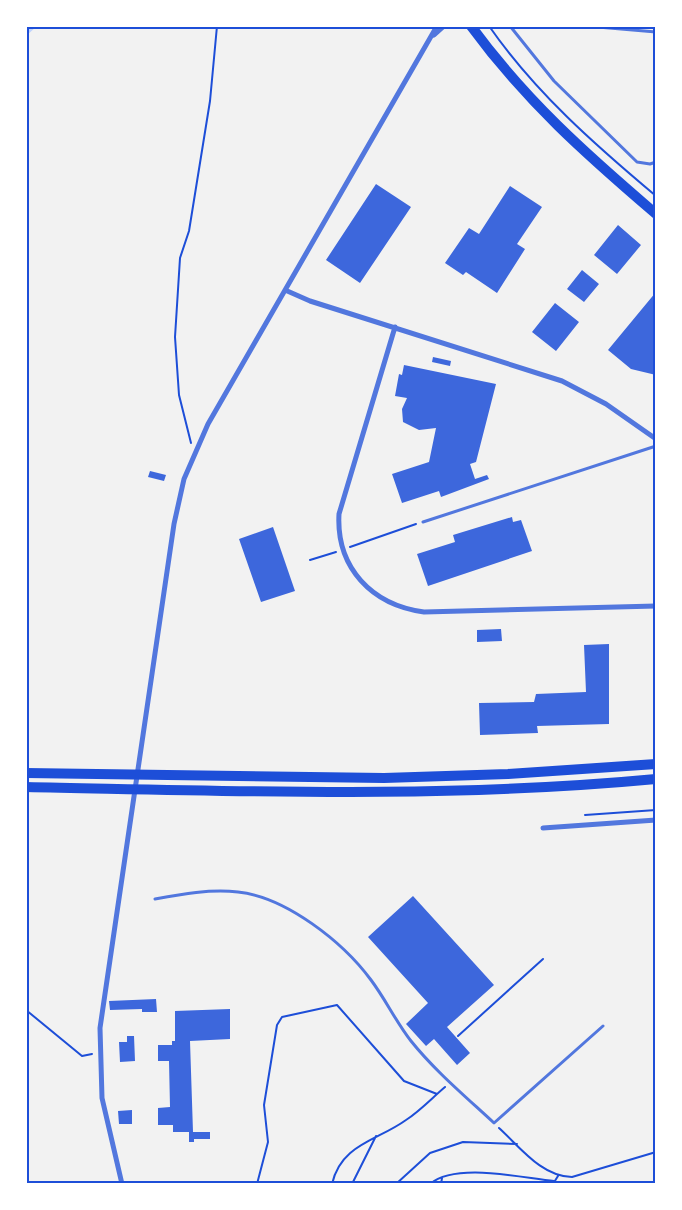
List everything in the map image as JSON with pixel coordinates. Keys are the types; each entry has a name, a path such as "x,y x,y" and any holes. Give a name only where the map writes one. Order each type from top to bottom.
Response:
{"main road":[{"path":"471,26 506,73 541,112 574,144 656,214"},
{"path":"479,26 514,72 551,113 656,206"},
{"path":"26,773 376,778 508,774 656,764"},
{"path":"26,787 274,793 426,793 518,789 656,779"}],"street":[{"path":"122,1184 104,1112 100,1070 103,1003 174,524 184,479 194,454 285,290 437,26"},
{"path":"430,39 444,26"},
{"path":"285,290 310,301 562,382 606,404 656,439"},
{"path":"395,327 341,506 339,530 343,549 355,573 367,588 388,602 406,609 433,612 656,606"},
{"path":"543,828 656,820"}],"lane":[{"path":"510,26 554,81 637,162 650,164 656,162"},
{"path":"586,26 656,32"},
{"path":"423,522 656,446"},
{"path":"155,900 188,893 239,892 279,904 324,932 372,981 411,1041 494,1123 603,1026"}],"path":[{"path":"194,454 179,395 175,337 180,258 189,231 209,110 217,26"},
{"path":"488,26 526,74 557,108 590,140 656,196"},
{"path":"310,560 423,522"},
{"path":"585,815 656,810"},
{"path":"458,1036 543,958"},
{"path":"257,1184 268,1142 264,1105 277,1025 282,1017 336,1005 404,1081 437,1094"},
{"path":"26,1010 82,1056 100,1054"},
{"path":"332,1184 334,1175 349,1151 406,1120 451,1082"},
{"path":"494,1123 546,1170 558,1176 572,1177 656,1152"},
{"path":"352,1184 376,1136"},
{"path":"396,1184 430,1153 463,1142 517,1144"},
{"path":"430,1184 442,1178 465,1172 554,1182 558,1176"},
{"path":"440,1184 442,1178"}],"building":[{"path":"376,184 411,207 360,283 326,260"},
{"path":"510,186 542,207 517,244 525,249 497,293 466,272 463,275 445,263 469,228 479,234"},
{"path":"618,225 641,245 617,274 594,255"},
{"path":"582,270 599,284 584,302 567,289"},
{"path":"656,292 656,375 631,369 608,350"},
{"path":"555,303 579,322 556,351 532,332"},
{"path":"433,357 451,361 450,366 432,362"},
{"path":"404,365 496,384 476,462 470,464 475,479 487,475 489,479 441,497 439,491 402,503 392,474 429,462 436,428 419,430 403,422 402,409 407,398 395,396 399,374 402,375"},
{"path":"150,471 166,475 164,481 148,477"},
{"path":"512,517 513,522 521,520 532,551 428,586 417,554 455,542 453,535"},
{"path":"273,527 295,591 261,602 239,539"},
{"path":"501,629 502,641 477,642 477,630"},
{"path":"609,644 609,724 537,726 538,733 480,735 479,703 534,702 536,694 586,692 584,645"},
{"path":"413,896 494,985 447,1027 470,1053 457,1065 434,1039 426,1046 406,1024 428,1003 368,937"},
{"path":"156,999 157,1012 142,1012 142,1009 110,1010 109,1001"},
{"path":"230,1009 230,1039 190,1041 193,1132 210,1132 210,1139 194,1139 194,1142 189,1142 189,1132 173,1132 173,1125 158,1125 158,1108 170,1107 169,1061 158,1061 158,1045 172,1045 172,1041 175,1041 175,1011"},
{"path":"127,1036 134,1036 135,1061 120,1062 119,1042 127,1042"},
{"path":"132,1110 132,1124 119,1124 118,1111"}],"waterway":[{"path":"26,34 35,26"},
{"path":"91,26 104,26"}]}
